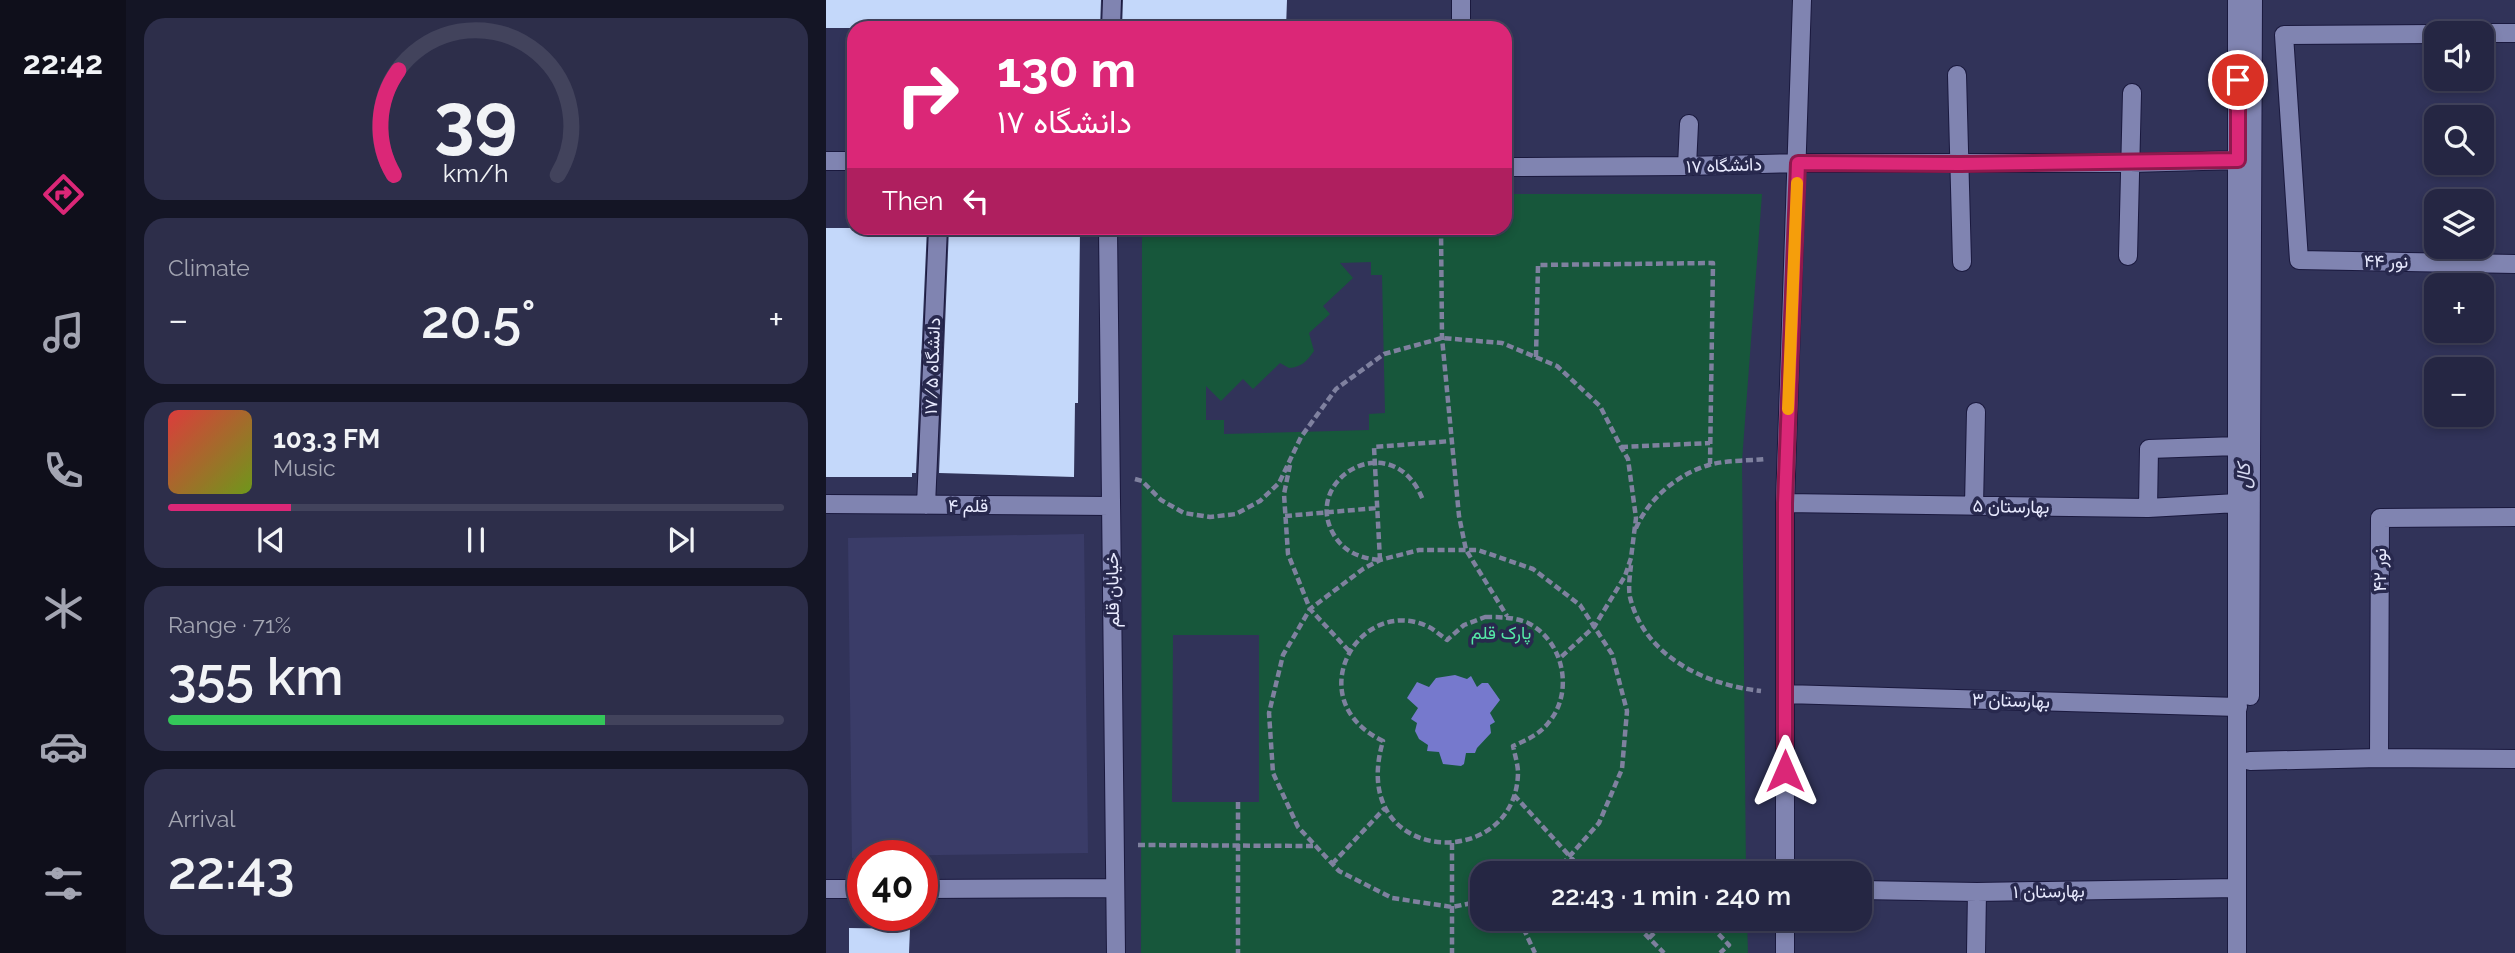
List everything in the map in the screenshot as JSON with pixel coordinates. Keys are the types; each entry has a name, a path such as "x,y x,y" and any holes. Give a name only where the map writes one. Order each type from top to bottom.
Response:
{"street":[{"path":"1111,21 1112,0"},
{"path":"1461,0 1461,21"},
{"path":"1785,861 1785,503 1802,0"},
{"path":"2237,0 2237,953"},
{"path":"2249,953 2253,0"},
{"path":"2494,33 2515,33"},
{"name":"نور ۴۴","path":"2424,34 2284,35 2299,260 2515,264"},
{"path":"1957,75 1962,262"},
{"path":"2127,256 2132,93"},
{"path":"1687,166 1689,124"},
{"name":"دانشگاه ۱۷","path":"1512,167 2238,160"},
{"path":"826,161 847,161"},
{"name":"دانشگاه ۱۷/۵","path":"926,505 938,235"},
{"name":"خیابان قلم","path":"1108,235 1116,953"},
{"path":"1974,505 1976,412"},
{"path":"2148,508 2149,449 2237,446"},
{"name":"بهارستان ۵","path":"1785,503 2148,508 2237,503"},
{"name":"قلم ۴","path":"826,504 1111,506"},
{"name":"نور ۴۲","path":"2379,758 2380,518 2515,517"},
{"name":"بهارستان ۳","path":"1785,694 2238,707"},
{"path":"2250,761 2515,759"},
{"path":"938,889 1115,888"},
{"name":"بهارستان ۱","path":"1872,890 1977,892 2237,888"},
{"path":"826,890 847,889"},
{"path":"1976,953 1977,892"},
{"path":"1785,931 1786,953"}],"path":[{"path":"1441,235 1442,338 1459,516 1466,550 1508,617"},
{"path":"1536,357 1538,265 1713,263 1710,464"},
{"path":"1111,473 1143,481 1161,500 1184,513 1210,517 1236,514 1260,501 1279,482 1301,437 1336,389 1384,354 1442,338 1502,343 1557,366 1600,406 1628,459 1636,518 1630,596 1644,631 1669,659 1703,677 1744,689 1785,694"},
{"path":"1380,560 1374,446 1451,441"},
{"path":"1621,447 1710,443"},
{"path":"1560,658 1594,628 1625,576 1637,526 1655,498 1680,478 1710,464 1786,457"},
{"path":"1291,459 1284,494 1288,554 1311,609 1349,651"},
{"path":"1380,560 1364,559 1344,547 1330,529 1328,498 1335,484 1346,472 1360,465 1392,465 1406,473 1417,485 1423,500"},
{"path":"1286,516 1377,508"},
{"path":"1470,903 1452,907 1392,898 1339,871 1298,827 1273,772 1269,713 1283,655 1311,609 1363,569 1380,560 1419,550 1478,550 1533,569 1580,605 1612,654 1627,711 1622,769 1599,823 1565,861"},
{"path":"1485,617 1508,617 1529,624 1547,638 1560,658 1564,679 1561,701 1550,722 1534,737 1513,746 1518,772 1514,795 1503,816 1486,832 1465,841 1442,844 1419,839 1399,826 1385,808 1376,775 1376,763 1383,741 1367,733 1353,720 1344,702 1341,683 1349,651 1368,632 1387,623 1408,622 1428,627 1447,640 1464,625 1485,617"},
{"path":"1514,795 1573,861"},
{"path":"1238,802 1238,953"},
{"path":"1332,864 1385,808"},
{"path":"1451,843 1452,953"},
{"path":"1115,846 1315,846"},
{"path":"1525,931 1535,953"},
{"path":"1642,931 1664,953"},
{"path":"1649,938 1656,931"},
{"path":"1716,931 1729,945 1720,953"}],"shaded area":[{"path":"1084,534 1088,853 938,855 938,840 852,840 848,538"}],"green space":[{"name":"پارک قلم","path":"1512,194 1762,194 1742,461 1746,861 1470,861 1470,931 1747,931 1748,953 1141,953 1142,235 1512,235","holes":["1371,262 1371,275 1382,275 1385,413 1369,414 1369,430 1224,434 1224,420 1206,420 1206,386 1221,401 1243,379 1253,389 1280,363 1289,368 1306,361 1314,351 1309,333 1330,314 1323,306 1353,278 1340,263","1173,635 1259,635 1259,802 1172,802"]}],"water":[{"path":"1455,675 1467,679 1471,676 1477,687 1488,683 1500,700 1490,713 1495,722 1490,725 1491,733 1475,753 1466,753 1461,766 1443,764 1439,752 1427,751 1428,745 1419,739 1415,731 1417,723 1411,719 1418,708 1407,698 1417,682 1429,687 1436,678"}],"building":[{"path":"826,0 1101,0 1100,21 847,21 847,28 826,28"},
{"path":"1123,0 1287,0 1286,21 1122,21"},
{"path":"826,228 847,228 847,235 927,235 916,473 912,473 912,477 826,477"},
{"path":"949,235 1080,235 1078,403 1075,403 1074,477 939,473"},
{"path":"849,931 910,931 909,953 849,953"}],"slow traffic":[{"path":"1788,409 1797,183"}],"route":[{"path":"1785,771 1785,503 1798,163 2130,163 2238,160 2238,80"}],"water label":[{"name":"کال","path":"2243,476"}]}
